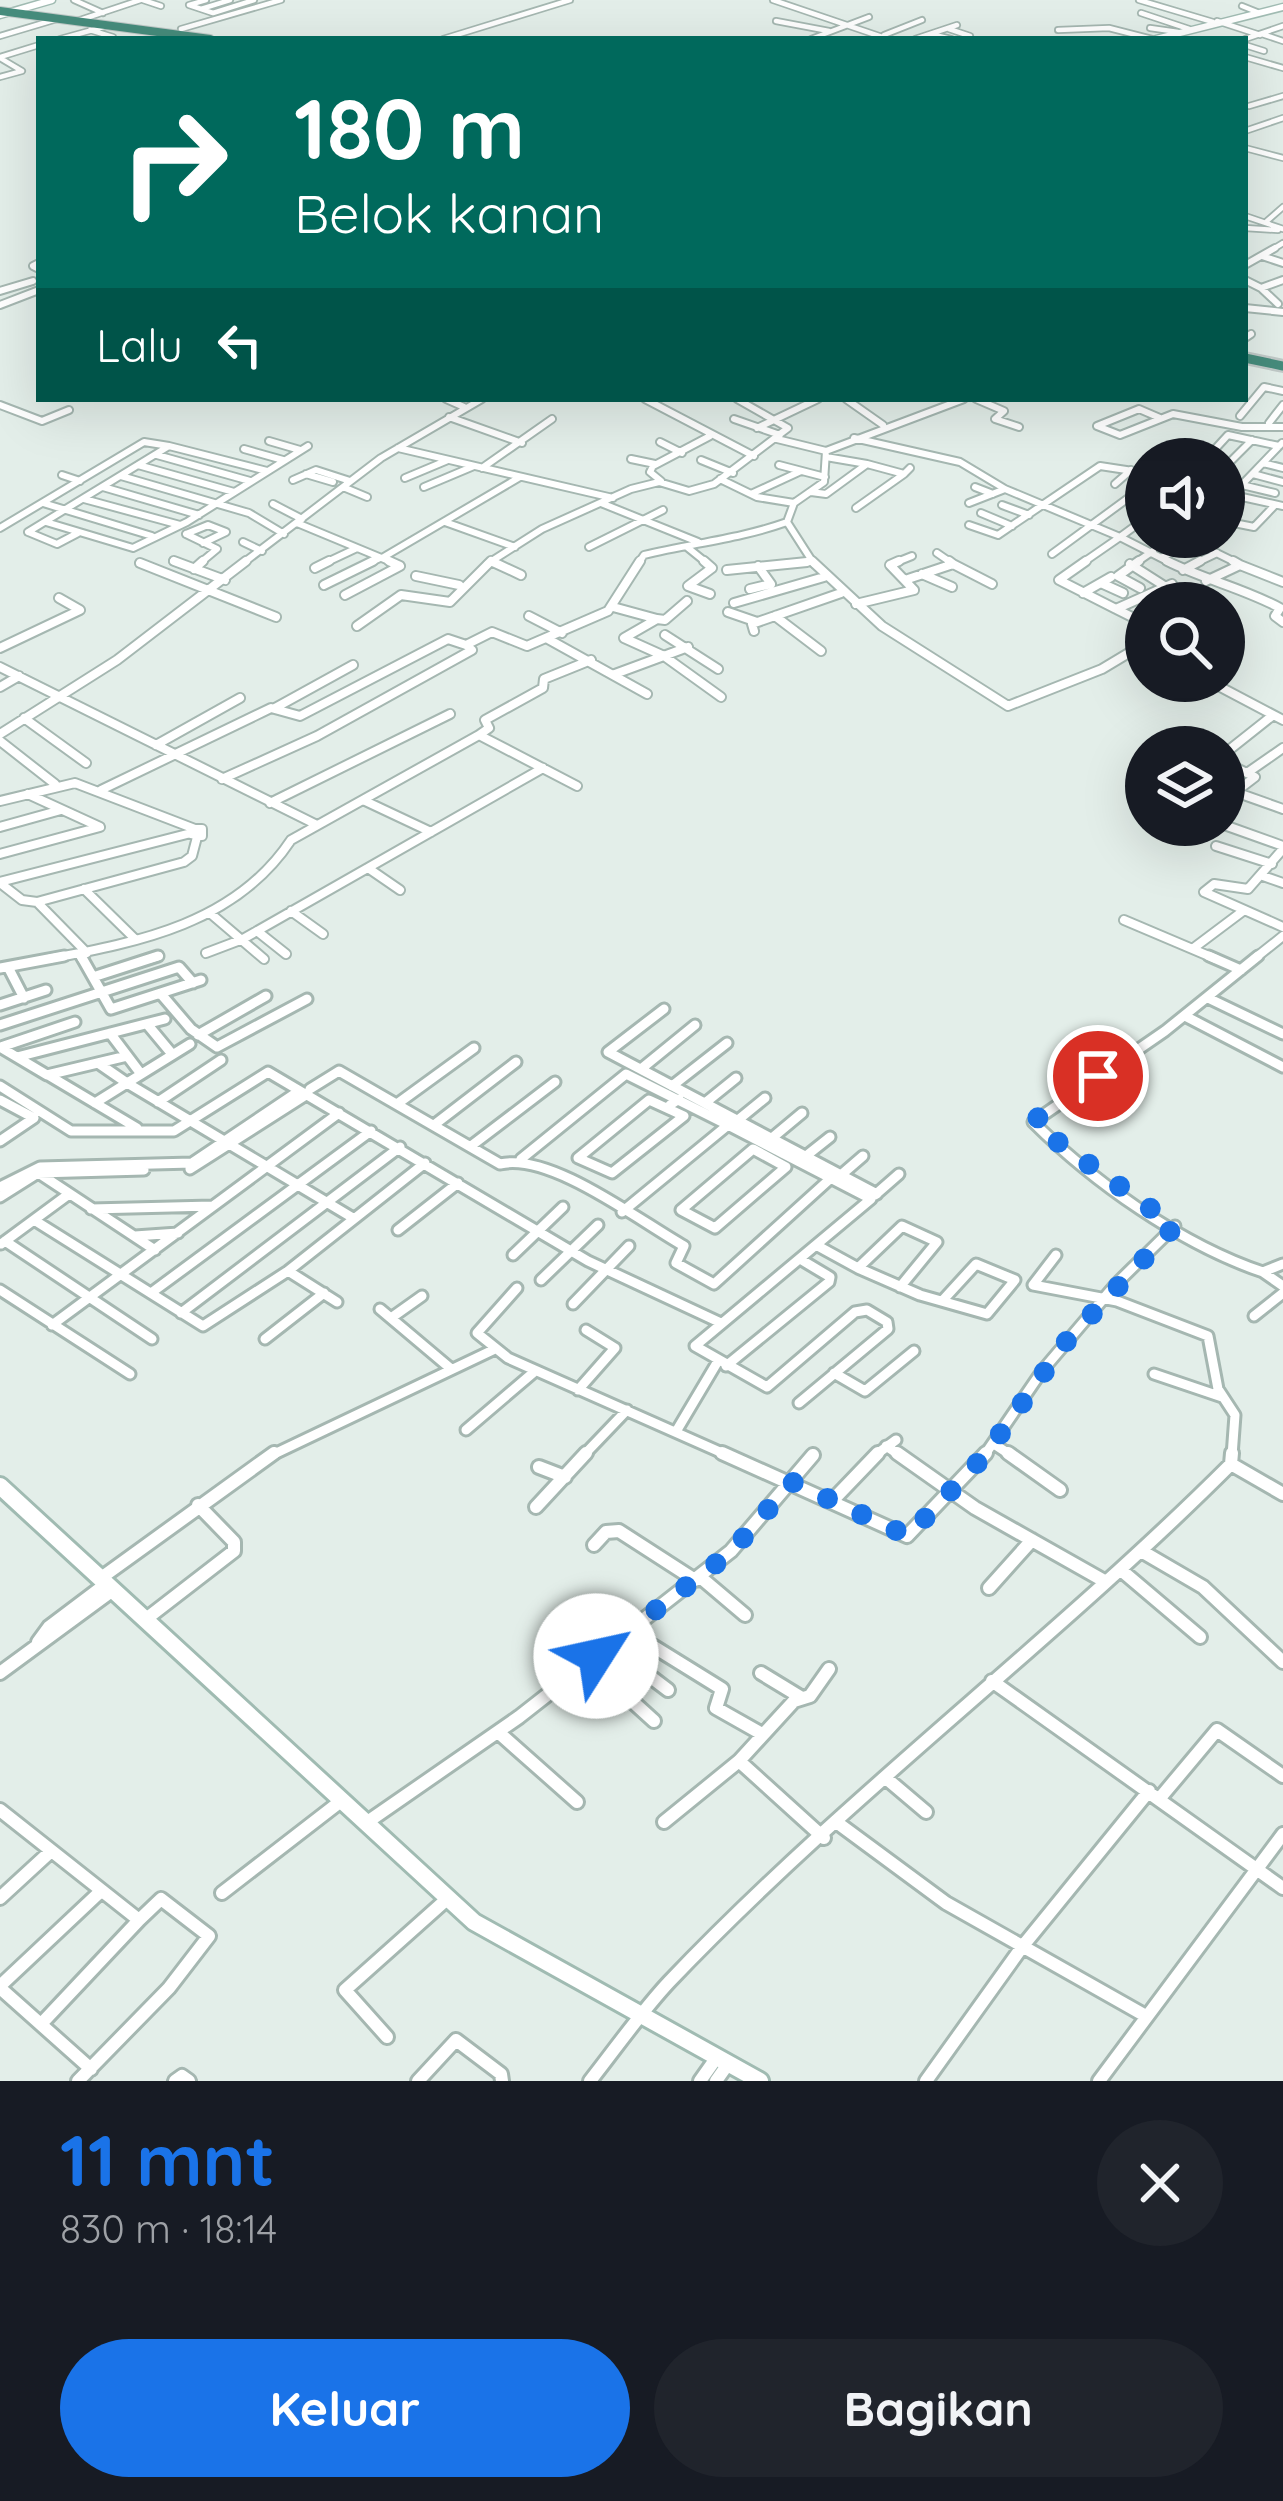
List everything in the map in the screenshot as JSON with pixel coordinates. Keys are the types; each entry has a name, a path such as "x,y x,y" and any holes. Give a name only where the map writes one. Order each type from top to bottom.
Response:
{"highway":[{"path":"3,12 198,36"},
{"path":"1248,359 1283,366"}],"main road":[{"path":"3,12 52,0"},
{"path":"1166,36 1283,2"},
{"path":"0,1486 489,1933 760,2081"}],"street":[{"path":"74,0 103,13"},
{"path":"77,21 141,0 161,6"},
{"path":"206,0 189,5 213,13 252,0 266,4"},
{"path":"200,9 230,0"},
{"path":"179,31 281,0"},
{"path":"453,36 570,0"},
{"path":"773,0 878,36 922,20"},
{"path":"1139,0 1283,40"},
{"path":"1242,6 1258,12"},
{"path":"819,36 868,17 854,12"},
{"path":"1141,13 1189,29"},
{"path":"807,22 800,20 815,14"},
{"path":"179,31 222,18"},
{"path":"0,36 57,19"},
{"path":"776,21 829,32"},
{"path":"70,36 108,25"},
{"path":"925,36 957,25"},
{"path":"786,32 798,26"},
{"path":"1058,30 1076,26 1147,36"},
{"path":"1248,41 1283,26"},
{"path":"1134,32 1148,27 1178,32"},
{"path":"949,29 970,36"},
{"path":"90,30 110,36"},
{"path":"931,34 939,36"},
{"path":"1248,43 1264,51"},
{"path":"0,57 36,46"},
{"path":"25,49 36,53"},
{"path":"0,57 34,76"},
{"path":"1248,58 1283,68"},
{"path":"0,77 22,71"},
{"path":"1249,106 1283,96"},
{"path":"1248,130 1283,118"},
{"path":"1248,149 1283,158"},
{"path":"1268,221 1283,207"},
{"path":"1248,217 1283,230"},
{"path":"1248,228 1283,230"},
{"path":"1248,263 1283,244"},
{"path":"1262,256 1283,263"},
{"path":"1248,281 1262,288 1281,310"},
{"path":"1262,288 1282,281"},
{"path":"0,291 36,283"},
{"path":"0,304 36,284"},
{"path":"1248,311 1281,310"},
{"path":"1240,416 1264,387 1283,391"},
{"path":"453,402 464,407"},
{"path":"56,784 0,738 209,592 346,484 475,402"},
{"path":"650,402 754,456"},
{"path":"710,436 656,464 650,472 662,482 691,491 733,473 788,425 744,402"},
{"path":"757,428 811,402"},
{"path":"850,402 883,425"},
{"path":"826,454 883,425 952,402"},
{"path":"983,402 1004,411 995,419 1018,427"},
{"path":"0,405 44,421 69,410"},
{"path":"1269,423 1283,405"},
{"path":"1160,418 1139,409 1097,426 1120,435 1179,414 1251,428 1269,423 1283,427"},
{"path":"0,416 14,410"},
{"path":"449,416 522,443"},
{"path":"424,487 478,467 522,443 552,418"},
{"path":"734,419 826,454 907,471 856,508"},
{"path":"854,438 962,463 1005,489 1125,540"},
{"path":"1245,439 1280,449"},
{"path":"1245,447 1252,440"},
{"path":"45,521 133,548 199,515 304,448 269,441"},
{"path":"0,528 144,442 267,471"},
{"path":"660,442 682,453"},
{"path":"78,532 57,544 27,534 169,446"},
{"path":"398,448 613,498"},
{"path":"244,449 284,460"},
{"path":"1245,482 1280,449"},
{"path":"156,454 250,481"},
{"path":"826,454 825,478 794,503 787,521 807,562 856,604 1008,706 1125,655"},
{"path":"631,459 656,464"},
{"path":"405,478 448,460"},
{"path":"701,460 733,473"},
{"path":"811,492 826,494 867,464"},
{"path":"1263,464 1283,468"},
{"path":"138,465 234,492"},
{"path":"779,465 825,478"},
{"path":"968,525 993,535 1045,506 1096,467 1125,469"},
{"path":"293,480 321,470 367,497"},
{"path":"749,494 801,471"},
{"path":"543,482 559,473"},
{"path":"1245,473 1283,482"},
{"path":"305,474 333,482"},
{"path":"1115,484 1125,475"},
{"path":"62,476 80,481"},
{"path":"121,476 254,516 284,533"},
{"path":"324,585 381,558 520,477"},
{"path":"720,479 749,494 794,503"},
{"path":"357,626 398,596 447,602 459,585 565,515 662,482"},
{"path":"1245,486 1275,493"},
{"path":"103,487 199,515"},
{"path":"975,487 993,494"},
{"path":"959,496 971,502 1005,489"},
{"path":"1245,498 1279,506"},
{"path":"84,499 180,525"},
{"path":"601,502 640,522 698,542 730,542 787,521"},
{"path":"1052,554 1125,502"},
{"path":"42,503 152,536"},
{"path":"273,504 299,521 400,566 345,595"},
{"path":"1002,505 1029,515"},
{"path":"1245,525 1254,527 1279,506"},
{"path":"589,548 663,510"},
{"path":"981,513 1012,526"},
{"path":"241,522 254,516"},
{"path":"445,522 515,547"},
{"path":"194,569 217,551 203,543 186,533 208,525 226,531 203,543"},
{"path":"1125,534 1059,580 1125,613"},
{"path":"243,542 262,551"},
{"path":"466,645 492,632 525,646 562,633 613,607 644,555 698,542"},
{"path":"687,547 712,568 688,586 710,594"},
{"path":"315,568 357,548"},
{"path":"938,554 992,584"},
{"path":"856,604 914,590 891,564 912,556"},
{"path":"1127,582 1118,577 1130,564 1147,558"},
{"path":"1161,558 1213,582"},
{"path":"1183,570 1207,558"},
{"path":"1227,558 1283,582"},
{"path":"173,562 225,580"},
{"path":"493,562 521,574"},
{"path":"727,570 807,562"},
{"path":"140,563 276,617"},
{"path":"905,580 953,564"},
{"path":"1116,609 1169,586 1130,564"},
{"path":"1207,581 1240,565"},
{"path":"744,568 750,584 771,584 758,566"},
{"path":"922,574 952,586"},
{"path":"1245,585 1263,575"},
{"path":"416,576 459,585"},
{"path":"824,578 731,608 756,626 841,593"},
{"path":"1083,593 1106,580 1123,593"},
{"path":"1245,589 1280,608 1275,616 1283,622"},
{"path":"0,648 80,610 59,598"},
{"path":"613,607 665,620 687,602"},
{"path":"529,616 562,633"},
{"path":"775,616 821,652"},
{"path":"657,620 624,638 664,656 721,697"},
{"path":"664,635 718,669"},
{"path":"222,779 432,676 472,650 448,639 300,716 275,708"},
{"path":"548,639 647,694"},
{"path":"615,674 688,647"},
{"path":"24,998 4,968 83,954 210,913 272,868 291,840 479,735 489,728 485,720 543,688 543,680 591,659"},
{"path":"101,790 275,708 353,664"},
{"path":"0,667 317,826"},
{"path":"0,687 19,676"},
{"path":"156,746 240,698"},
{"path":"1245,701 1283,720"},
{"path":"270,803 450,715"},
{"path":"1245,740 1272,716"},
{"path":"24,718 86,763"},
{"path":"479,735 577,786"},
{"path":"1245,783 1255,778 1247,773 1283,748"},
{"path":"206,953 243,939 543,768"},
{"path":"0,801 56,784 101,790 195,833"},
{"path":"0,854 100,827 28,794"},
{"path":"1245,795 1281,805"},
{"path":"363,800 430,832"},
{"path":"0,827 61,810"},
{"path":"0,882 195,833"},
{"path":"0,882 22,900 37,902 184,862 192,856 195,833"},
{"path":"1245,833 1283,848 1263,876 1245,890 1214,884 1204,890 1283,927"},
{"path":"1216,847 1272,864"},
{"path":"368,868 400,890"},
{"path":"1263,876 1283,883"},
{"path":"84,889 135,939"},
{"path":"0,1025 101,992 179,967 197,982 111,1009 101,992 93,977 83,954 37,902"},
{"path":"292,911 323,934"},
{"path":"1195,947 1243,911"},
{"path":"210,913 264,959"},
{"path":"1124,920 1241,970"},
{"path":"257,931 286,954"},
{"path":"1255,1316 1283,1290 1263,1272 1232,1262 1175,1226 1033,1122 1185,1016 1283,936"},
{"path":"93,977 159,956"},
{"path":"0,986 15,982"},
{"path":"0,1005 46,990"},
{"path":"161,994 194,1039 222,1047 307,999"},
{"path":"95,1103 266,996"},
{"path":"1208,998 1283,1034"},
{"path":"664,1009 608,1052 705,1103 774,1154 786,1167 715,1228 680,1210 751,1150 774,1154 836,1176"},
{"path":"1185,1016 1283,1067"},
{"path":"17,1057 165,1019"},
{"path":"0,1047 75,1022"},
{"path":"147,1024 172,1054"},
{"path":"641,1069 695,1025"},
{"path":"110,1033 141,1074"},
{"path":"672,1086 727,1042"},
{"path":"0,1047 142,1131"},
{"path":"397,1104 474,1048"},
{"path":"47,1075 127,1056"},
{"path":"158,1102 221,1060"},
{"path":"98,1063 227,1146 353,1218"},
{"path":"434,1125 516,1063"},
{"path":"0,1187 36,1170 193,1169 340,1071 500,1164 521,1159 626,1073 675,1102 772,1138 874,1196"},
{"path":"0,1086 71,1131 175,1131 265,1072 309,1089 338,1113 570,1251 721,1323"},
{"path":"705,1103 736,1078"},
{"path":"471,1146 555,1082"},
{"path":"622,1212 765,1098"},
{"path":"0,1100 34,1118 0,1141"},
{"path":"649,1100 675,1102 683,1116 612,1173 578,1158 649,1100"},
{"path":"52,1325 338,1113"},
{"path":"772,1138 802,1113"},
{"path":"151,1293 371,1131"},
{"path":"806,1156 830,1137"},
{"path":"181,1313 400,1147"},
{"path":"521,1159 548,1168 684,1246 676,1263 714,1284 863,1156"},
{"path":"34,1220 201,1325 210,1324 288,1271 425,1163"},
{"path":"36,1170 155,1250"},
{"path":"0,1197 36,1170"},
{"path":"800,1403 888,1329 887,1322 867,1310 855,1312 767,1387 695,1346 899,1174"},
{"path":"398,1230 458,1183"},
{"path":"69,1194 3,1243 152,1339"},
{"path":"92,1209 214,1205"},
{"path":"512,1256 563,1207"},
{"path":"541,1280 598,1225"},
{"path":"858,1268 907,1226 938,1244 900,1287"},
{"path":"517,1288 477,1330 495,1349 534,1372 677,1430 908,1536 994,1444 1042,1371 1175,1226"},
{"path":"134,1236 178,1233"},
{"path":"573,1304 629,1246"},
{"path":"807,1253 900,1287 987,1314 1015,1280 976,1264 943,1300"},
{"path":"677,1430 722,1364 830,1282 830,1276 807,1253"},
{"path":"590,2081 640,2017 742,1910 992,1681 1143,1552 1231,1464 1235,1414 1222,1397 1212,1351 1198,1328 1106,1300 1033,1285 1056,1255"},
{"path":"1263,1272 1283,1264"},
{"path":"288,1271 337,1302"},
{"path":"0,1290 130,1374"},
{"path":"265,1340 324,1294"},
{"path":"391,1318 422,1296"},
{"path":"380,1310 450,1368"},
{"path":"578,1390 615,1348 586,1330"},
{"path":"0,1673 198,1505 289,1443 495,1349"},
{"path":"834,1373 865,1391 914,1351"},
{"path":"466,1430 534,1372"},
{"path":"1154,1374 1222,1397"},
{"path":"536,1507 627,1410"},
{"path":"832,1501 891,1443 948,1489 1106,1582"},
{"path":"994,1444 1060,1490"},
{"path":"366,1823 498,1732 731,1552 813,1455"},
{"path":"1231,1464 1283,1495"},
{"path":"539,1467 565,1478"},
{"path":"146,1619 234,1551 235,1542 198,1505"},
{"path":"595,1545 606,1532 619,1531 697,1578 745,1615"},
{"path":"989,1588 1032,1540"},
{"path":"1143,1552 1203,1587 1283,1662"},
{"path":"1120,1570 1200,1637"},
{"path":"630,1632 722,1689 715,1707 762,1735"},
{"path":"610,1646 668,1690"},
{"path":"589,1662 654,1721"},
{"path":"664,1822 739,1761 802,1698 810,1696 829,1670"},
{"path":"760,1673 802,1698"},
{"path":"992,1681 1283,1888"},
{"path":"926,2081 1022,1947 1217,1730 1283,1776"},
{"path":"498,1732 577,1802"},
{"path":"739,1761 824,1838"},
{"path":"887,1779 926,1812"},
{"path":"222,1893 344,1799"},
{"path":"3,1818 139,1921"},
{"path":"839,1824 903,1876 1144,2015"},
{"path":"1099,2081 1283,1834"},
{"path":"0,1898 50,1852"},
{"path":"91,2069 0,1987 101,1891"},
{"path":"42,2023 161,1899 210,1939 78,2081"},
{"path":"387,2037 345,1990 447,1899"},
{"path":"418,2081 456,2040 502,2074 502,2081"},
{"path":"700,2081 723,2061"},
{"path":"716,2081 723,2061"},
{"path":"175,2081 182,2076 189,2081"}],"route":[{"path":"596,1656 731,1552 792,1482 893,1533 908,1536 986,1454 1058,1351 1175,1226 1034,1125 1040,1114 1098,1076"}]}
